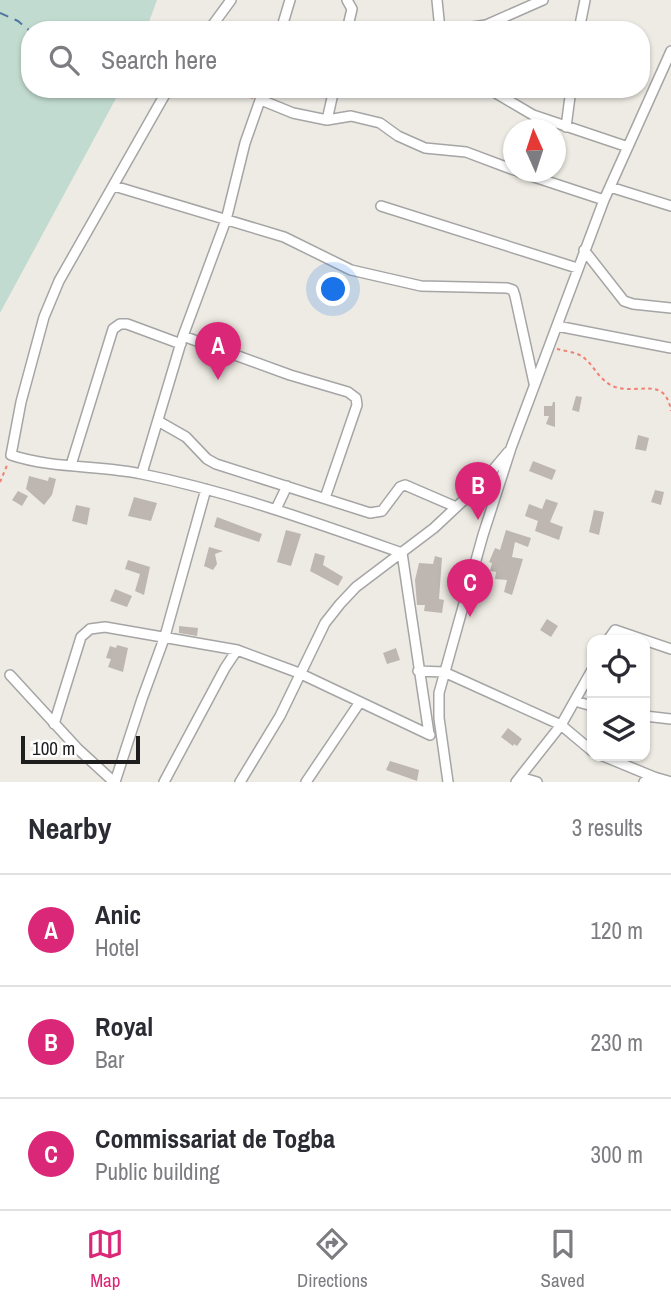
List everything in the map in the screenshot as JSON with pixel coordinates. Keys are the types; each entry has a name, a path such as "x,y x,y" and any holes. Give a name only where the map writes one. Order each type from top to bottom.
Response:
{"street":[{"path":"216,21 231,0"},
{"path":"284,21 290,0"},
{"path":"347,0 352,9 349,21"},
{"path":"437,0 439,21"},
{"path":"494,21 543,0"},
{"path":"581,21 585,0"},
{"path":"650,98 671,51"},
{"path":"163,98 59,281 44,317 21,402 11,456 46,464 142,473 276,509 402,553"},
{"path":"327,120 332,98"},
{"path":"504,98 544,119"},
{"path":"571,98 566,127 628,147"},
{"path":"448,782 438,705 444,671 511,448 534,383 604,200 650,98"},
{"path":"142,473 182,340 226,220 245,143 261,100 293,113 327,120 351,116 380,123 398,136 425,148 466,152 503,166"},
{"path":"549,182 604,200"},
{"path":"114,186 284,237 351,270 421,286 513,290 534,383"},
{"path":"610,187 671,206"},
{"path":"381,205 577,268"},
{"path":"584,250 624,301 671,308"},
{"path":"71,465 113,330 120,324 127,324 348,392 356,398 357,405 325,498"},
{"path":"557,326 671,348"},
{"path":"158,421 186,437 207,459 216,464 376,513 382,511 400,487 410,485 456,507"},
{"path":"240,782 280,716 326,623 340,604 356,587 402,553 456,507 482,483 511,448"},
{"path":"276,509 287,486"},
{"path":"10,675 54,724 115,782 165,636 206,489"},
{"path":"402,553 429,734"},
{"path":"54,724 81,637 90,629 106,627 237,650 299,673 442,740"},
{"path":"612,635 615,630 630,635"},
{"path":"650,642 671,649"},
{"path":"164,782 237,650"},
{"path":"418,671 444,671 561,725 587,747"},
{"path":"518,780 561,725 587,679"},
{"path":"575,701 587,704"},
{"path":"306,782 359,702"},
{"path":"650,717 671,719"},
{"path":"615,761 671,782"},
{"path":"644,782 654,777"},
{"path":"518,780 537,782"}],"path":[{"path":"254,98 261,100"},
{"path":"548,347 579,355 611,386 662,390 667,394 671,411"},
{"path":"0,482 11,456"}],"green space":[{"path":"0,0 157,0 149,21 21,21 21,98 116,98 0,313"}],"building":[{"path":"576,396 582,397 579,412 572,410"},
{"path":"553,402 555,427 546,424 549,416 544,416 544,406 552,406"},
{"path":"638,435 649,438 646,451 635,449"},
{"path":"533,461 556,470 552,480 529,471"},
{"path":"29,476 48,481 49,477 56,479 52,495 44,505 26,489"},
{"path":"655,490 664,492 661,505 651,502"},
{"path":"18,491 28,496 22,506 12,500"},
{"path":"134,497 157,503 151,521 128,516"},
{"path":"546,499 558,503 550,522 563,527 559,540 535,531 538,521 525,516 529,504 542,509"},
{"path":"76,505 90,508 87,525 72,521"},
{"path":"594,510 604,512 599,535 589,532"},
{"path":"217,517 262,534 259,542 214,527"},
{"path":"286,530 301,534 291,566 277,562"},
{"path":"506,530 531,538 528,547 515,542 512,557 523,559 512,595 504,592 507,580 495,579 496,572 490,571 492,563 489,562 495,548 500,550"},
{"path":"209,547 223,551 215,554 217,564 213,570 204,566"},
{"path":"315,553 325,556 323,565 343,577 338,586 310,571"},
{"path":"435,556 442,558 439,599 444,600 442,613 424,611 425,605 417,605 415,580 419,563 433,564"},
{"path":"128,560 150,567 144,595 135,591 140,574 125,569"},
{"path":"460,562 467,564 461,583 454,581"},
{"path":"115,589 132,596 127,607 110,601"},
{"path":"547,619 558,626 551,637 540,630"},
{"path":"179,626 198,628 197,636 179,633"},
{"path":"117,645 128,648 123,672 108,667 111,659 106,658 110,646 116,648"},
{"path":"396,648 400,660 387,664 383,653"},
{"path":"508,728 522,739 517,746 501,737"},
{"path":"390,761 419,770 417,781 386,770"}],"ferry route":[{"path":"0,13 21,24"}],"place":[{"name":"Anic","path":"218,380"},
{"name":"Royal","path":"478,520"},
{"name":"Commissariat de Togba","path":"470,617"}]}
